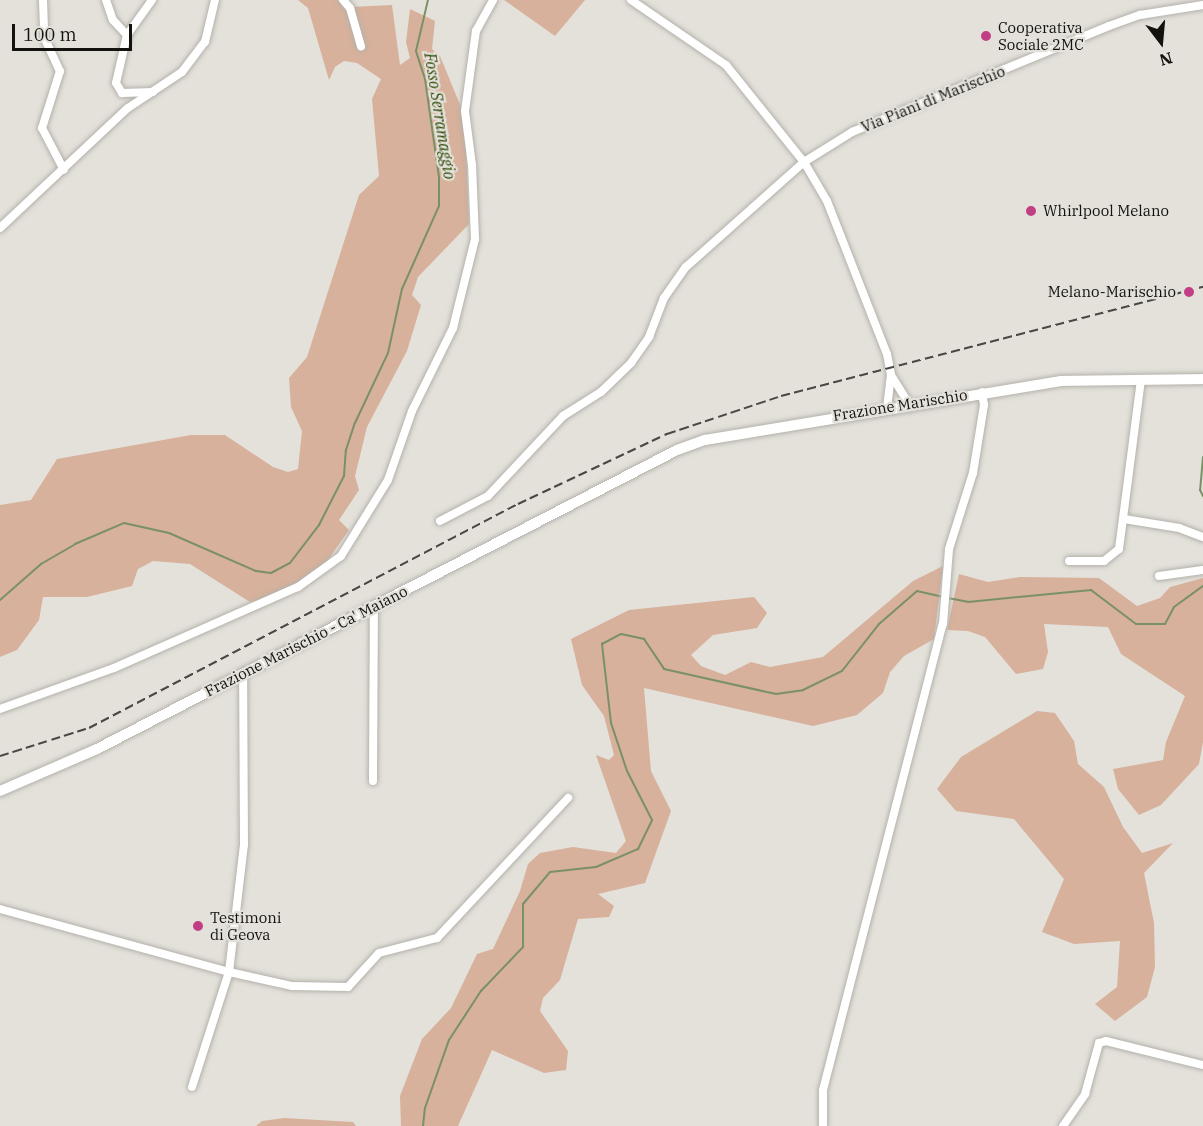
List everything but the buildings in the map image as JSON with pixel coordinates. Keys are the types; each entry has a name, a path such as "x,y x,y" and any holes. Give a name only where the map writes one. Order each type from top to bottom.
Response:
{"main road":[{"name":"Frazione Marischio","path":"609,485 705,440 887,407 1061,381 1203,379"},
{"name":"Frazione Marischio - Ca' Maiano","path":"0,791 58,768 609,485"}],"street":[{"path":"43,0 44,37 60,71 42,128 64,170"},
{"path":"106,0 113,20 127,35"},
{"path":"152,0 127,35 119,60 118,89 128,94 147,90 153,93"},
{"path":"0,228 128,108 153,93 195,58 212,23 215,0"},
{"path":"343,0 350,8 361,46"},
{"path":"0,709 114,668 298,587 341,556 388,480 412,411 453,328 475,239 472,165 465,111 476,31 493,0"},
{"path":"631,0 726,65 804,162 827,201 887,354 891,375 887,407"},
{"name":"Via Piani di Marischio","path":"440,521 488,496 563,416 601,392 631,363 649,337 664,298 686,267 804,162 852,132 1109,26 1140,15 1203,5"},
{"path":"891,375 909,404"},
{"path":"1069,561 1112,557 1119,549 1141,380"},
{"path":"823,1126 823,1090 945,614 949,549 973,473 984,405 982,392"},
{"path":"1124,519 1179,528 1203,537"},
{"path":"1159,576 1203,570"},
{"path":"373,781 374,606"},
{"path":"192,1087 229,972 244,845 243,674"},
{"path":"0,909 229,972 292,986 348,987 379,953 437,938 568,798"},
{"path":"1063,1126 1085,1094 1099,1043 1106,1041 1203,1065"}],"shaded area":[{"path":"298,0 343,0 350,7 392,5 400,65 410,58 406,42 410,9 435,21 432,49 440,56 461,107 466,145 469,224 418,277 412,295 421,305 407,351 367,427 355,476 359,490 339,520 349,530 323,567 306,580 265,599 250,602 190,564 153,561 138,569 132,586 87,597 43,597 39,620 17,650 0,657 0,505 31,500 57,459 191,435 225,435 273,467 288,472 298,469 302,431 291,407 289,378 307,357 359,195 379,176 372,99 381,79 357,63 344,61 335,67 329,80 308,8"},
{"path":"504,0 585,0 555,36"},
{"path":"943,566 934,639 904,656 890,672 883,693 857,715 813,726 644,688 651,771 671,811 645,883 598,894 614,906 609,917 578,919 560,980 543,998 540,1011 568,1051 566,1070 544,1073 492,1050 458,1126 401,1126 400,1096 422,1039 451,1008 477,954 493,949 520,891 528,864 540,853 573,847 616,853 626,841 596,755 609,760 614,755 604,716 582,685 571,639 629,610 754,597 767,613 757,628 713,635 691,655 701,666 725,675 751,662 770,667 823,657 913,581"},
{"path":"959,574 988,582 1020,577 1099,578 1137,606 1160,598 1170,587 1203,578 1203,742 1199,764 1161,805 1139,815 1118,789 1113,769 1163,760 1166,742 1185,696 1121,654 1108,627 1044,624 1048,652 1043,669 1016,674 985,637 968,631 947,630"},
{"path":"1037,711 1055,713 1074,741 1078,764 1104,787 1123,827 1142,853 1173,843 1144,873 1154,923 1155,967 1147,997 1115,1021 1095,1004 1117,987 1120,941 1074,944 1042,932 1064,879 1014,819 956,811 937,789 961,757"},
{"path":"284,1118 353,1122 356,1126 256,1126 262,1121"}],"waterway":[{"name":"Fosso Serramaggio","path":"0,600 41,564 75,544 124,523 169,533 256,571 271,573 290,563 319,525 344,476 346,450 355,423 388,353 402,289 439,206 439,177 425,79 416,51 428,0"},
{"path":"1203,457 1200,490 1203,496"},
{"path":"948,598 968,602 1091,590 1136,624 1165,624 1174,607 1203,586"},
{"path":"423,1126 425,1108 449,1040 481,991 523,947 523,904 550,872 596,867 638,849 652,820 627,771 611,723 602,644 621,634 644,639 664,669 776,694 803,690 842,671 879,624 917,591 942,597"}],"railway":[{"path":"0,756 89,728 518,504 667,434 781,396 1203,287"}],"place":[{"name":"Cooperativa Sociale 2MC","path":"986,36"},
{"name":"Whirlpool Melano","path":"1031,211"},
{"name":"Melano-Marischio","path":"1189,292"},
{"name":"Testimoni di Geova","path":"198,926"}]}
